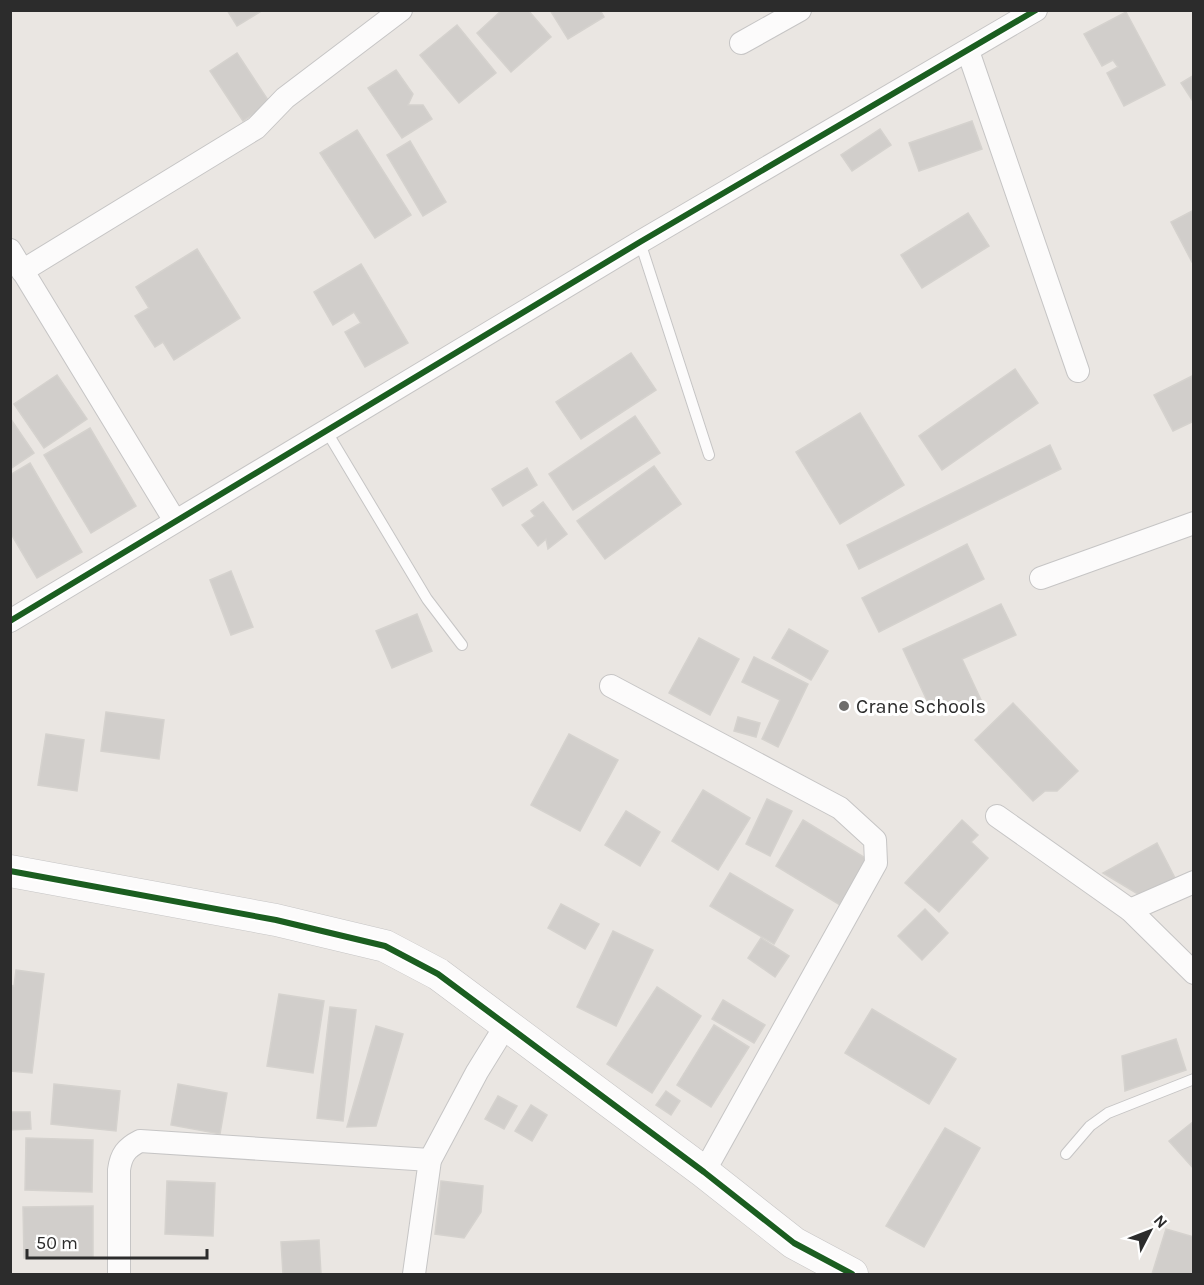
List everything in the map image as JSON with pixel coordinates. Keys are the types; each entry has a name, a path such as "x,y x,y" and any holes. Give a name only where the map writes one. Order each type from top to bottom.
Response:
{"street":[{"path":"22,271 256,128 285,98 401,10"},
{"path":"741,43 800,10"},
{"path":"10,621 640,242 1036,10"},
{"path":"968,51 1078,371"},
{"path":"10,250 175,520"},
{"path":"1041,578 1194,523"},
{"path":"611,686 840,808 874,840 876,863 704,1172"},
{"path":"996,816 1130,910 1194,972"},
{"path":"10,871 276,920 385,946 438,974 704,1172 794,1243 852,1275"},
{"path":"1130,910 1194,882"},
{"path":"414,1275 430,1160 477,1072 506,1025"},
{"path":"119,1275 121,1156 129,1147 140,1141 430,1160"}],"lane":[{"path":"640,242 709,455"},
{"path":"327,432 427,599 462,645"},
{"path":"1066,1154 1090,1126 1108,1113 1194,1079"}],"building":[{"path":"227,10 263,10 237,26"},
{"path":"502,10 528,10 551,37 511,72 477,33"},
{"path":"550,10 600,10 604,17 568,39"},
{"path":"1126,12 1165,85 1124,106 1107,73 1118,67 1113,60 1102,66 1084,34"},
{"path":"457,25 496,73 459,103 420,55"},
{"path":"237,53 270,103 243,121 210,71"},
{"path":"396,70 413,94 408,105 423,105 432,119 402,138 368,88"},
{"path":"1194,75 1194,103 1181,83"},
{"path":"972,121 982,149 919,171 909,143"},
{"path":"880,129 891,145 852,171 841,155"},
{"path":"357,130 411,215 375,238 320,153"},
{"path":"410,141 446,202 423,216 387,155"},
{"path":"1194,210 1194,261 1192,262 1171,222"},
{"path":"968,213 989,246 922,288 901,255"},
{"path":"197,249 240,318 174,360 163,342 155,347 135,316 149,308 136,287"},
{"path":"361,264 408,343 365,367 345,332 361,323 354,312 333,325 314,292"},
{"path":"631,353 656,390 581,439 556,402"},
{"path":"1015,369 1038,403 942,470 919,436"},
{"path":"57,375 87,419 44,448 14,404"},
{"path":"1194,375 1194,421 1173,431 1154,395"},
{"path":"860,413 904,485 840,524 796,452"},
{"path":"635,416 660,453 573,510 549,474"},
{"path":"10,418 34,453 10,469"},
{"path":"90,428 136,506 91,533 44,455"},
{"path":"1050,445 1061,469 859,569 847,545"},
{"path":"30,463 82,552 37,578 10,532 10,475"},
{"path":"654,466 681,504 605,559 577,521"},
{"path":"527,468 537,485 503,506 492,489"},
{"path":"543,502 567,534 548,549 546,539 538,546 522,525 535,516 531,511"},
{"path":"967,544 984,579 879,632 862,598"},
{"path":"231,571 253,627 231,635 210,580"},
{"path":"1001,604 1016,635 962,659 982,702 930,707 903,649"},
{"path":"417,614 432,651 392,668 376,631"},
{"path":"789,629 828,651 811,680 772,658"},
{"path":"699,638 739,659 710,715 669,693"},
{"path":"754,657 808,684 778,747 762,739 780,700 742,682"},
{"path":"1013,703 1078,771 1057,791 1045,791 1033,801 975,740"},
{"path":"106,712 164,720 159,759 101,751"},
{"path":"738,717 760,723 756,737 734,731"},
{"path":"46,734 84,740 77,791 38,785"},
{"path":"569,734 618,760 580,831 531,805"},
{"path":"703,790 750,818 718,870 672,841"},
{"path":"767,799 792,811 770,856 746,844"},
{"path":"626,811 660,832 640,866 605,845"},
{"path":"803,820 867,859 840,905 776,866"},
{"path":"962,820 978,835 971,842 988,858 939,912 905,883"},
{"path":"1157,843 1175,878 1141,896 1103,873"},
{"path":"730,873 793,910 774,944 710,906"},
{"path":"561,904 599,924 585,949 548,928"},
{"path":"925,909 948,933 922,960 898,936"},
{"path":"613,931 653,950 616,1026 577,1007"},
{"path":"761,938 789,956 775,977 748,958"},
{"path":"16,970 44,974 32,1073 10,1071 10,985 14,986"},
{"path":"657,987 701,1016 652,1093 607,1064"},
{"path":"279,994 324,1001 313,1073 267,1066"},
{"path":"723,1000 765,1025 754,1043 712,1019"},
{"path":"330,1007 356,1010 343,1121 317,1118"},
{"path":"872,1009 956,1059 929,1104 845,1053"},
{"path":"714,1025 749,1047 711,1107 677,1085"},
{"path":"376,1026 403,1034 376,1126 347,1127"},
{"path":"1176,1039 1186,1070 1125,1091 1122,1056"},
{"path":"54,1084 120,1091 116,1131 51,1124"},
{"path":"178,1084 227,1093 220,1134 171,1125"},
{"path":"666,1091 680,1101 671,1115 656,1105"},
{"path":"498,1096 517,1106 504,1129 485,1119"},
{"path":"531,1105 547,1115 532,1141 515,1131"},
{"path":"10,1112 30,1112 31,1129 10,1130"},
{"path":"1194,1121 1194,1169 1169,1141"},
{"path":"945,1128 980,1148 924,1247 886,1226"},
{"path":"26,1138 93,1140 92,1192 25,1190"},
{"path":"167,1181 215,1183 213,1236 165,1234"},
{"path":"441,1181 483,1186 481,1212 464,1238 435,1234"},
{"path":"93,1206 93,1258 24,1258 23,1207"},
{"path":"1166,1229 1194,1237 1194,1274 1152,1274"},
{"path":"319,1240 321,1274 283,1274 281,1242"}],"cycle path":[{"path":"10,621 640,242 1036,10"},
{"path":"10,871 276,920 385,946 438,974 704,1172 794,1243 852,1274"}],"place":[{"name":"Crane Schools","path":"844,706"}]}
